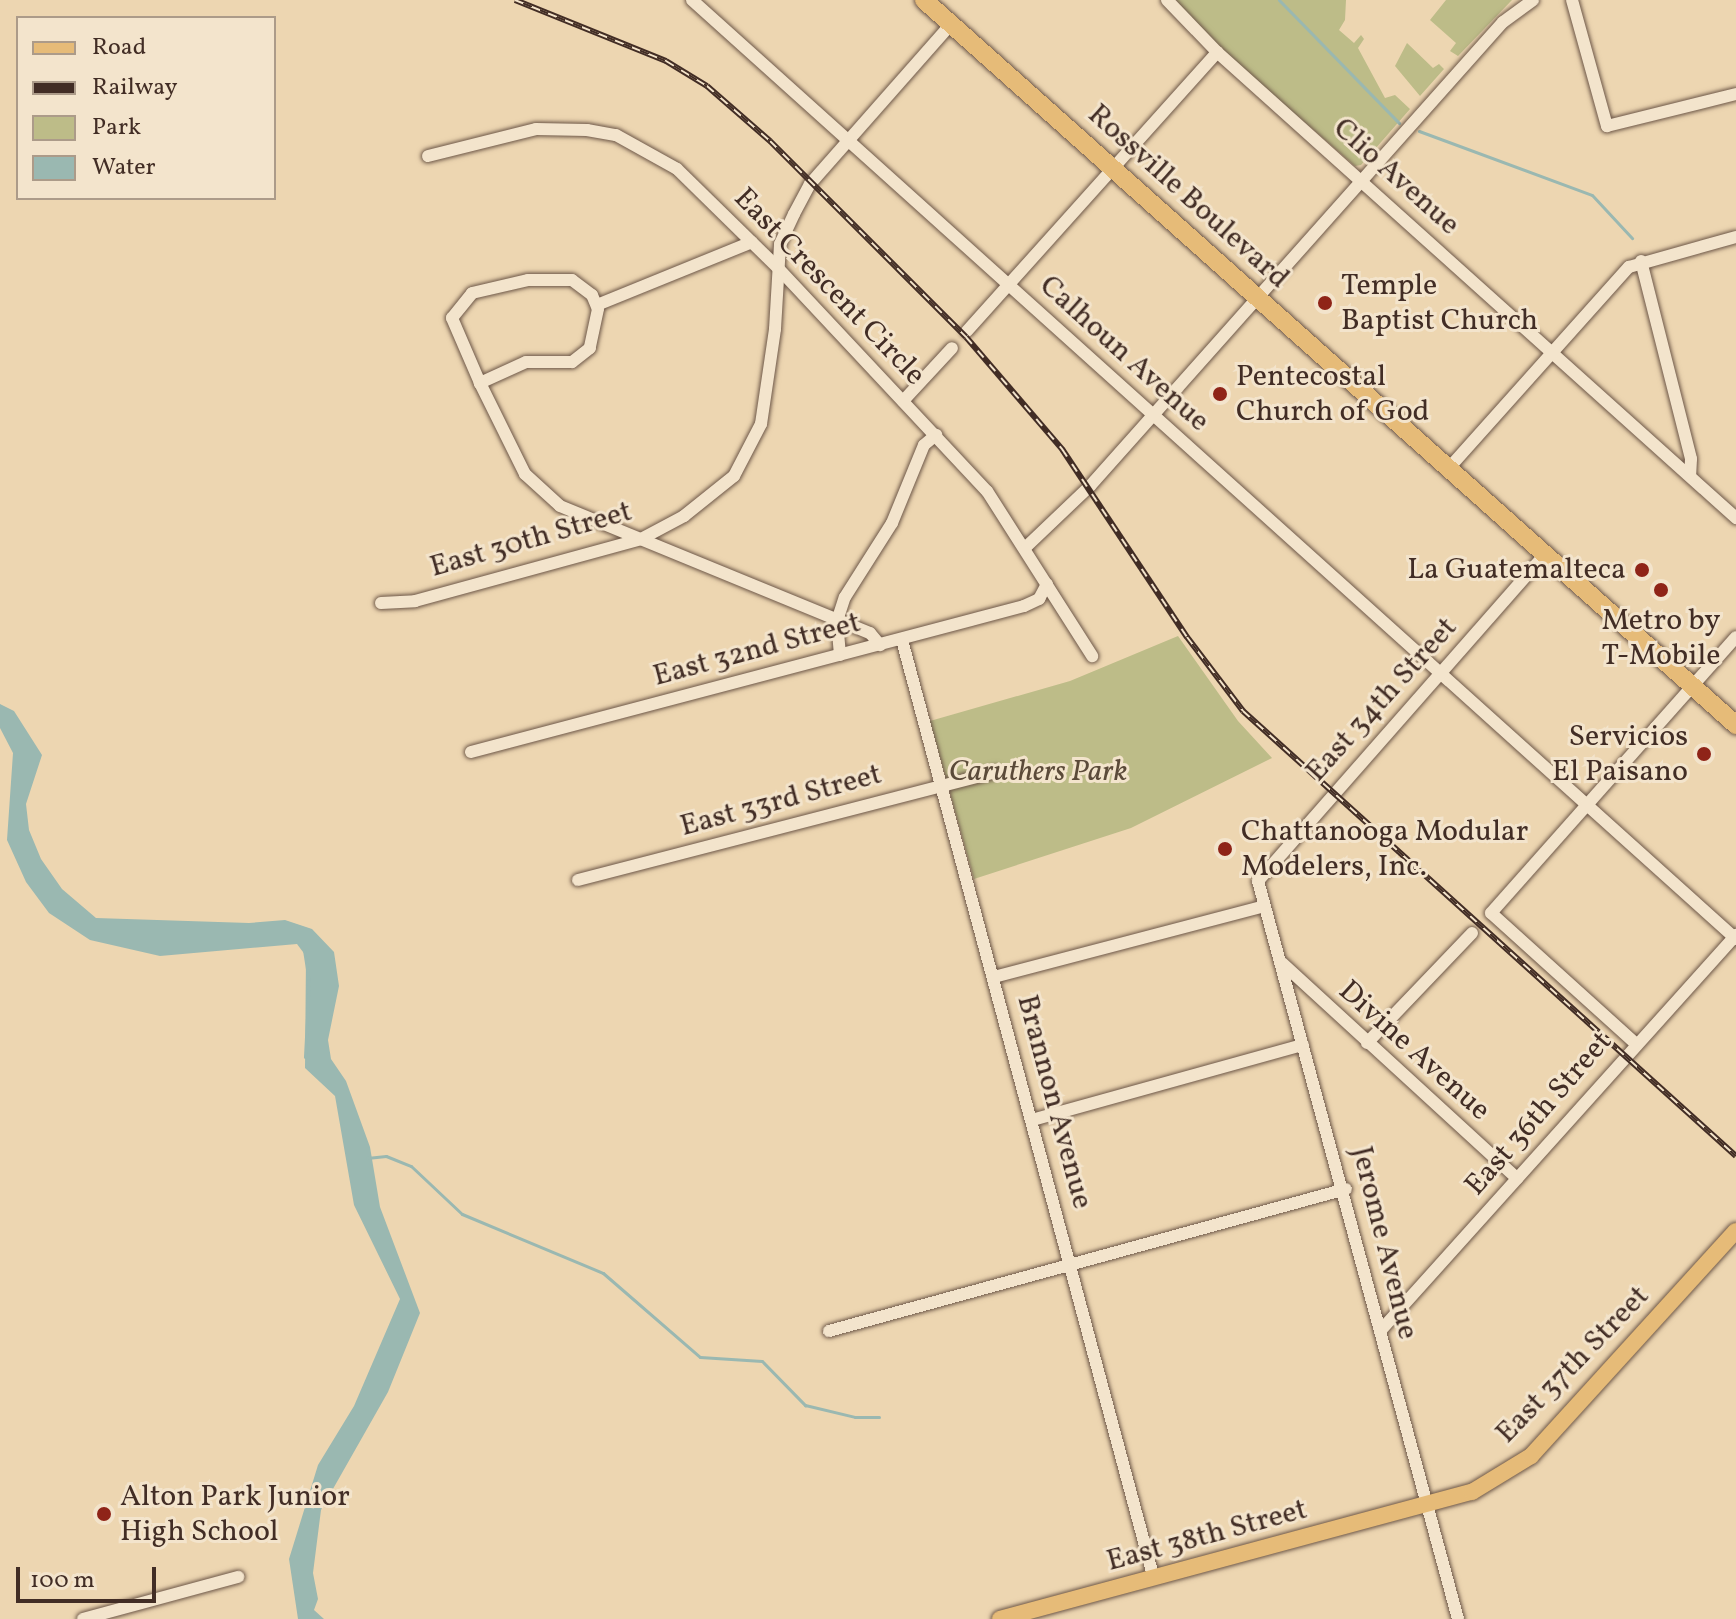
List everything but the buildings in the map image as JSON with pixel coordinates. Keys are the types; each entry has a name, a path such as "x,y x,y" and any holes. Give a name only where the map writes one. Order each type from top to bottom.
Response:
{"highway":[{"name":"Rossville Boulevard","path":"924,0 1736,725"}],"main road":[{"name":"East 37th Street","path":"1428,1506 1472,1492 1531,1456 1736,1231"},
{"name":"East 38th Street","path":"1000,1619 1428,1506"}],"street":[{"name":"Calhoun Avenue","path":"692,0 1735,937"},
{"name":"Clio Avenue","path":"1167,0 1217,52 1736,518"},
{"path":"1027,546 1153,416 1503,22 1533,0"},
{"path":"1572,0 1607,126 1736,94"},
{"name":"East 30th Street","path":"381,603 415,601 641,539 708,499 734,476 761,424 768,384 780,244 805,194 849,139 951,24"},
{"path":"967,331 1217,52"},
{"name":"East Crescent Circle","path":"428,156 536,129 616,135 677,169 778,268 987,491 1027,546 1092,656"},
{"path":"1449,468 1617,278 1641,261 1736,237"},
{"path":"597,305 752,242"},
{"path":"1641,261 1691,459 1690,476"},
{"path":"480,383 526,362 572,362 581,357 597,329 597,305 572,280 528,280 472,293 452,318 480,383 525,474 541,493 582,519 641,539 870,633 880,645"},
{"path":"903,401 952,348"},
{"path":"840,655 837,621 845,597 892,523 924,445 936,435"},
{"name":"East 34th Street","path":"1258,881 1545,554"},
{"name":"East 32nd Street","path":"471,752 1024,606 1039,599 1047,584"},
{"path":"1635,1043 1491,913 1736,637"},
{"name":"Brannon Avenue","path":"902,640 1154,1579"},
{"name":"East 33rd Street","path":"578,880 996,772"},
{"name":"Jerome Avenue","path":"1258,881 1346,1189 1458,1619"},
{"path":"994,977 1264,906"},
{"path":"1367,1043 1472,933"},
{"name":"East 36th Street","path":"1382,1329 1635,1043 1735,937"},
{"name":"Divine Avenue","path":"1279,961 1517,1178"},
{"path":"1032,1120 1303,1045"},
{"path":"829,1331 1346,1189"},
{"path":"83,1619 113,1615 238,1577"}],"green space":[{"path":"1176,0 1346,0 1345,20 1339,30 1354,43 1361,35 1364,39 1358,48 1385,98 1395,95 1410,109 1361,165 1355,166 1209,39"},
{"path":"1446,0 1512,0 1458,56 1450,51 1456,43 1430,20"},
{"path":"1407,43 1433,68 1439,64 1444,69 1420,96 1395,66"},
{"name":"Caruthers Park","path":"1178,636 1238,721 1272,758 1131,828 974,879 930,721 1070,681"}],"water":[{"path":"0,704 14,711 42,755 26,804 29,830 41,859 62,889 96,918 249,923 285,920 312,929 334,952 339,986 328,1040 331,1059 346,1081 370,1147 380,1207 420,1313 388,1392 321,1510 313,1573 318,1599 314,1610 324,1619 298,1619 289,1559 318,1465 354,1406 400,1299 354,1205 335,1096 305,1068 306,956 297,944 160,956 90,940 49,913 26,882 7,840 13,753 0,728"}],"waterway":[{"path":"1279,0 1399,123"},
{"path":"1419,131 1592,195 1632,238"},
{"path":"304,950 309,980 305,1057"},
{"path":"367,1158 386,1156 411,1166 462,1214 603,1273 700,1357 762,1361 805,1405 855,1417 879,1417"}],"railway":[{"path":"515,0 666,61 707,86 770,141 966,337 1062,449 1187,637 1243,711 1736,1156"}],"place":[{"name":"Temple Baptist Church","path":"1325,303"},
{"name":"Pentecostal Church of God","path":"1220,394"},
{"name":"La Guatemalteca","path":"1642,570"},
{"name":"Metro by T-Mobile","path":"1661,590"},
{"name":"Servicios El Paisano","path":"1704,754"},
{"name":"Chattanooga Modular Modelers, Inc.","path":"1225,849"},
{"name":"Alton Park Junior High School","path":"104,1514"}]}
